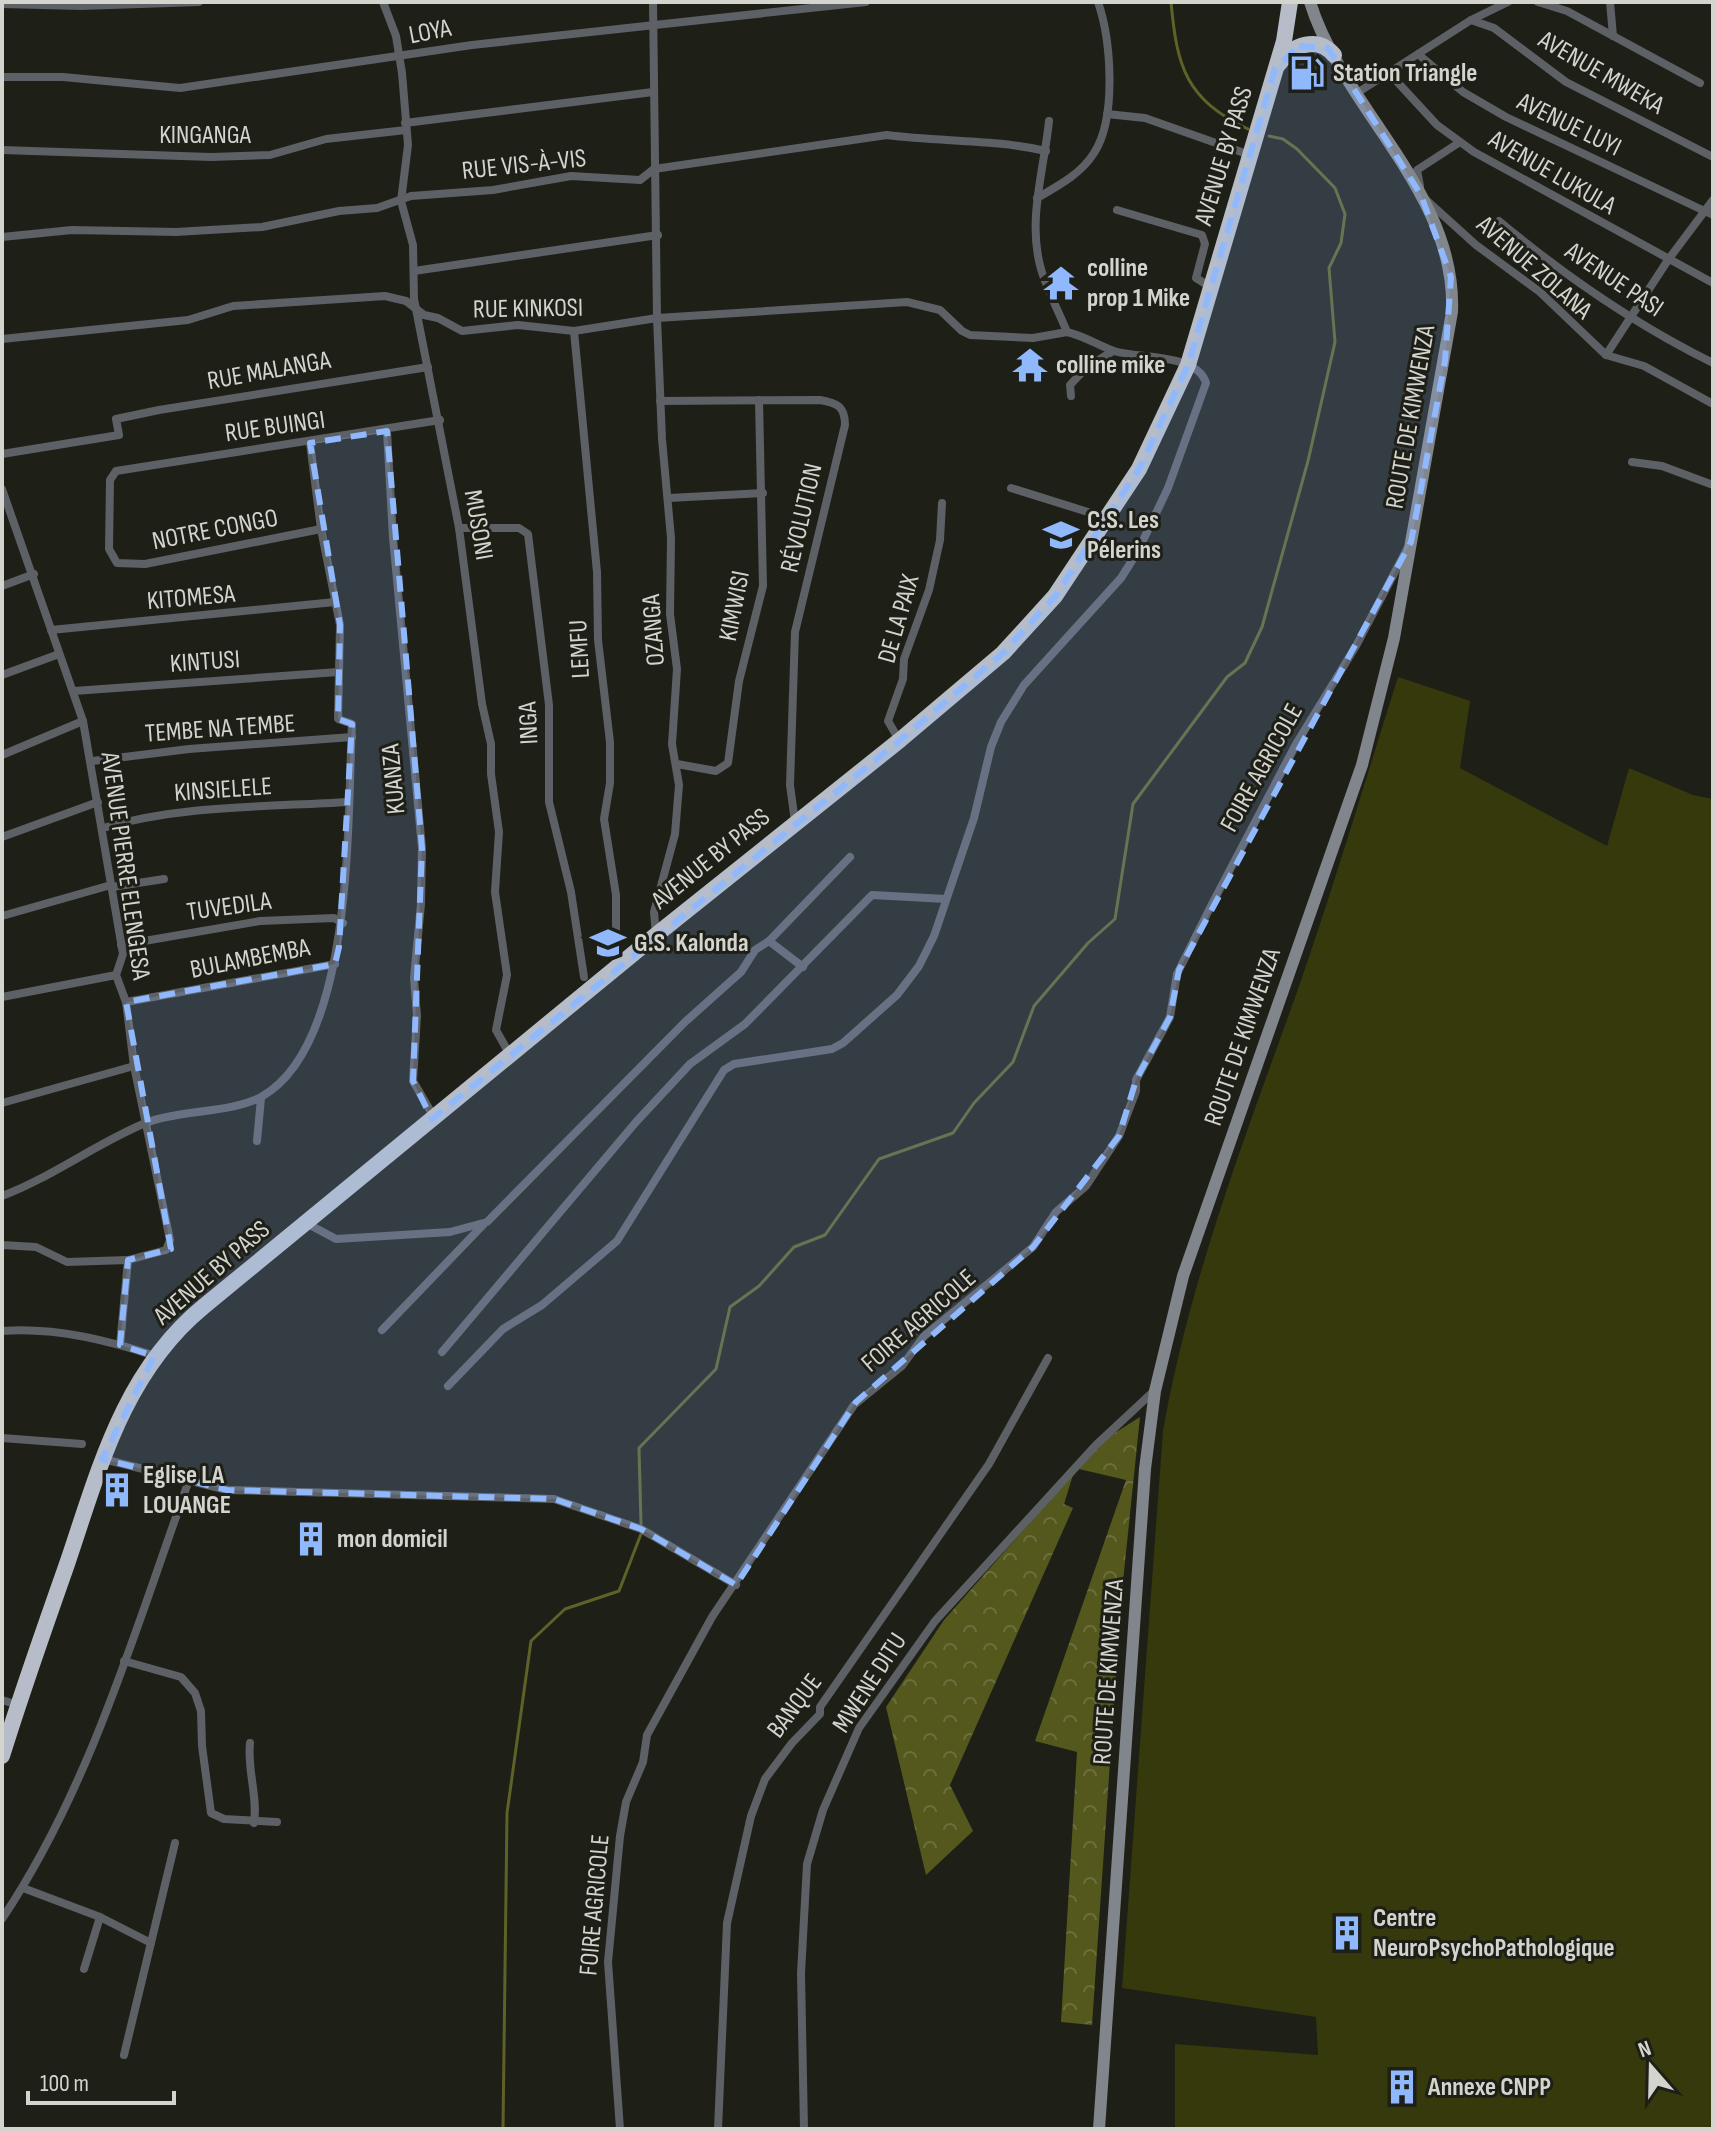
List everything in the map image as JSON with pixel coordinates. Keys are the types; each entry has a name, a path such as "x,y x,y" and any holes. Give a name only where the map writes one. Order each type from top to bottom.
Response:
{"highway":[{"name":"AVENUE BY PASS","path":"2,1756 7,1702 102,1459 131,1392 155,1356 192,1316 308,1224 656,935 900,740 1023,632 1055,596 1139,469 1188,365 1275,69 1290,2"},
{"path":"1275,69 1286,53 1299,46 1319,44 1334,55"}],"street":[{"path":"2,4 199,2"},
{"name":"MUSONI","path":"383,2 400,58 408,164 401,201 409,221 415,308 440,420 459,528 482,704 491,744 491,774 499,832 495,892 507,975 496,1030 510,1055"},
{"name":"OZANGA","path":"653,2 657,318 660,401 669,498 670,614 677,669 672,744 677,764 677,820 654,912 656,935"},
{"name":"LOYA","path":"2,77 63,77 180,88 472,45 866,2"},
{"path":"1036,199 1086,164 1096,151 1107,114 1107,41 1098,2"},
{"name":"ROUTE DE KIMWENZA","path":"1099,2129 1144,1484 1155,1391 1183,1276 1366,752 1384,685 1451,318 1451,277 1421,195 1334,55 1310,2"},
{"path":"1357,93 1471,20 1508,2"},
{"path":"1538,2 1567,11 1700,83"},
{"path":"1610,2 1613,36"},
{"name":"AVENUE MWEKA","path":"1471,20 1494,28 1566,82 1713,157"},
{"name":"AVENUE LUYI","path":"1418,54 1463,92 1506,117 1709,213"},
{"name":"AVENUE LUKULA","path":"1389,73 1437,125 1460,142 1713,283"},
{"name":"KINGANGA","path":"2,150 211,157 270,155 326,139 405,126 653,92"},
{"path":"1107,114 1145,118 1250,155"},
{"path":"448,1386 503,1329 542,1305 617,1241 724,1070 734,1064 832,1049 843,1043 897,995 924,956 981,797 991,747 1006,713 1061,641 1121,578 1168,488 1206,383 1201,372 1188,365 1113,351 1085,336 1067,332 1041,270 1036,199 1049,121"},
{"name":"RUE VIS-À-VIS","path":"2,237 72,230 176,232 262,227 339,211 377,208 411,196 493,190 557,177 640,180 654,169 887,135 917,140 1000,142 1046,151"},
{"path":"1421,195 1417,170 1460,142"},
{"name":"AVENUE ZOLANA","path":"1421,195 1476,245 1540,292 1606,355 1644,366 1713,404"},
{"path":"1606,355 1633,319 1668,260 1709,213 1713,200"},
{"path":"1117,210 1202,235 1205,244 1196,278 1209,286"},
{"name":"AVENUE PASI","path":"1499,221 1586,289 1713,363"},
{"path":"414,271 658,235"},
{"name":"RUE KINKOSI","path":"2,339 188,320 233,306 385,296 462,331 518,325 574,331 657,318 907,302 940,310 962,331 986,337 1033,338 1067,332"},
{"name":"LEMFU","path":"574,331 597,572 598,640 610,742 610,783 604,819 616,895 616,947 622,963"},
{"path":"1071,396 1070,385 1086,368 1113,351"},
{"name":"RUE MALANGA","path":"2,454 119,435 116,419 428,367"},
{"name":"KIMWISI","path":"677,764 716,771 728,763 739,681 763,586 759,400"},
{"name":"RÉVOLUTION","path":"660,401 820,400 838,404 845,418 795,632 790,785 795,823"},
{"name":"RUE BUINGI","path":"117,563 109,549 110,480 116,471 387,431 440,420"},
{"name":"KUANZA","path":"387,431 415,809 422,848 421,919 414,978 417,1016 413,1081 435,1117"},
{"path":"2,1196 39,1182 100,1145 146,1122 261,1098 283,1078 311,1036 335,964 343,923 352,724 338,719 340,625 321,529 310,443"},
{"path":"1632,462 1662,466 1713,485"},
{"path":"1011,488 1108,518"},
{"name":"AVENUE PIERRE ELENGESA","path":"2,491 34,574 83,721 123,954 116,975 126,1002 134,1066 170,1232 169,1246 159,1252 128,1260"},
{"path":"669,498 763,493"},
{"name":"DE LA PAIX","path":"900,740 888,721 903,679 904,659 929,590 940,540 942,503"},
{"name":"INGA","path":"459,528 519,528 528,534 549,705 549,802 571,892 584,977"},
{"name":"NOTRE CONGO","path":"117,563 145,564 321,529"},
{"name":"FOIRE AGRICOLE","path":"620,2129 607,1984 620,1836 626,1802 643,1762 647,1735 712,1617 856,1402 902,1366 924,1336 1033,1247 1056,1212 1086,1186 1119,1136 1136,1091 1136,1080 1170,1017 1179,970 1248,833 1411,542"},
{"path":"2,586 34,574"},
{"name":"KITOMESA","path":"51,630 335,602"},
{"path":"2,675 59,654"},
{"name":"KINTUSI","path":"74,691 338,672"},
{"path":"2,755 83,721"},
{"name":"TEMBE NA TEMBE","path":"92,761 189,749 352,737"},
{"path":"2,837 98,802"},
{"name":"KINSIELELE","path":"103,828 142,817 187,811 348,802"},
{"path":"382,1330 685,1022 741,972 755,950 769,941 850,857"},
{"path":"2,916 112,886 164,879"},
{"path":"442,1352 690,1064 745,1024 872,895 946,899"},
{"name":"TUVEDILA","path":"121,945 260,921 334,918 343,923"},
{"path":"769,941 803,967"},
{"name":"BULAMBEMBA","path":"126,1002 335,964"},
{"path":"2,997 116,975"},
{"path":"2,1103 134,1066"},
{"path":"257,1141 261,1098"},
{"path":"308,1224 336,1239 450,1232 487,1222"},
{"path":"2,1245 36,1247 67,1262 128,1260 120,1345"},
{"path":"2,1331 49,1332 120,1345 155,1356"},
{"name":"BANQUE","path":"718,2129 727,1916 762,1784 792,1743 820,1714 820,1707 989,1464 1048,1358"},
{"name":"MWENE DITU","path":"804,2129 801,1973 807,1864 823,1810 859,1728 944,1611 1096,1445 1155,1391"},
{"path":"2,1438 82,1444"},
{"path":"102,1459 188,1483 242,1491 554,1499 646,1531 736,1585"},
{"path":"2,1919 23,1888 103,1717 188,1483"},
{"path":"124,1661 181,1677 195,1693 201,1711 199,1723 211,1813 224,1819 277,1822"},
{"path":"250,1743 250,1780 257,1802 254,1823"},
{"path":"124,2055 175,1843"},
{"path":"23,1888 100,1917 151,1943"},
{"path":"84,1969 100,1917"}],"highlighted area":[{"path":"1299,46 1328,48 1421,195 1451,277 1445,361 1411,542 1179,970 1170,1017 1136,1080 1119,1136 1033,1247 856,1402 736,1585 641,1529 554,1499 227,1490 102,1459 154,1356 120,1345 128,1260 171,1249 126,1002 335,964 339,947 352,724 338,719 340,625 310,443 387,431 422,848 413,1081 432,1119 900,740 1003,653 1055,596 1139,469 1188,365 1275,69"}],"green space":[{"path":"1398,677 1470,701 1460,768 1607,846 1629,768 1693,795 1713,799 1713,2129 1175,2129 1175,2044 1318,2055 1316,2017 1122,1988 1163,1431 1174,1374 1221,1207 1311,950"},
{"path":"1140,1417 1121,1601 1092,2025 1061,2022 1077,1752 1035,1741 1126,1480 1079,1469 1073,1475 1064,1504 1073,1508 950,1785 973,1831 926,1875 886,1707 944,1620 1102,1441"}],"waterway":[{"path":"1171,2 1177,45 1188,79 1211,106 1248,129"},
{"path":"641,1524 639,1448 716,1369 730,1307 759,1286 794,1247 825,1235 879,1159 953,1133 974,1103 1013,1062 1034,1006 1088,943 1115,919 1133,804 1227,677 1245,663 1262,627 1308,461 1335,342 1329,268 1341,243 1345,214 1335,188 1297,149 1283,139 1269,136"},
{"path":"503,2129 507,1813 531,1641 565,1609 619,1591 641,1534"}],"place":[{"name":"Station Triangle","path":"1307,73"},
{"name":"colline prop 1 Mike","path":"1061,283"},
{"name":"colline mike","path":"1030,365"},
{"name":"C.S. Les Pélerins","path":"1061,535"},
{"name":"G.S. Kalonda","path":"608,943"},
{"name":"Eglise LA LOUANGE","path":"117,1490"},
{"name":"mon domicil","path":"311,1539"},
{"name":"Centre NeuroPsychoPathologique","path":"1347,1933"},
{"name":"Annexe CNPP","path":"1402,2087"}]}
